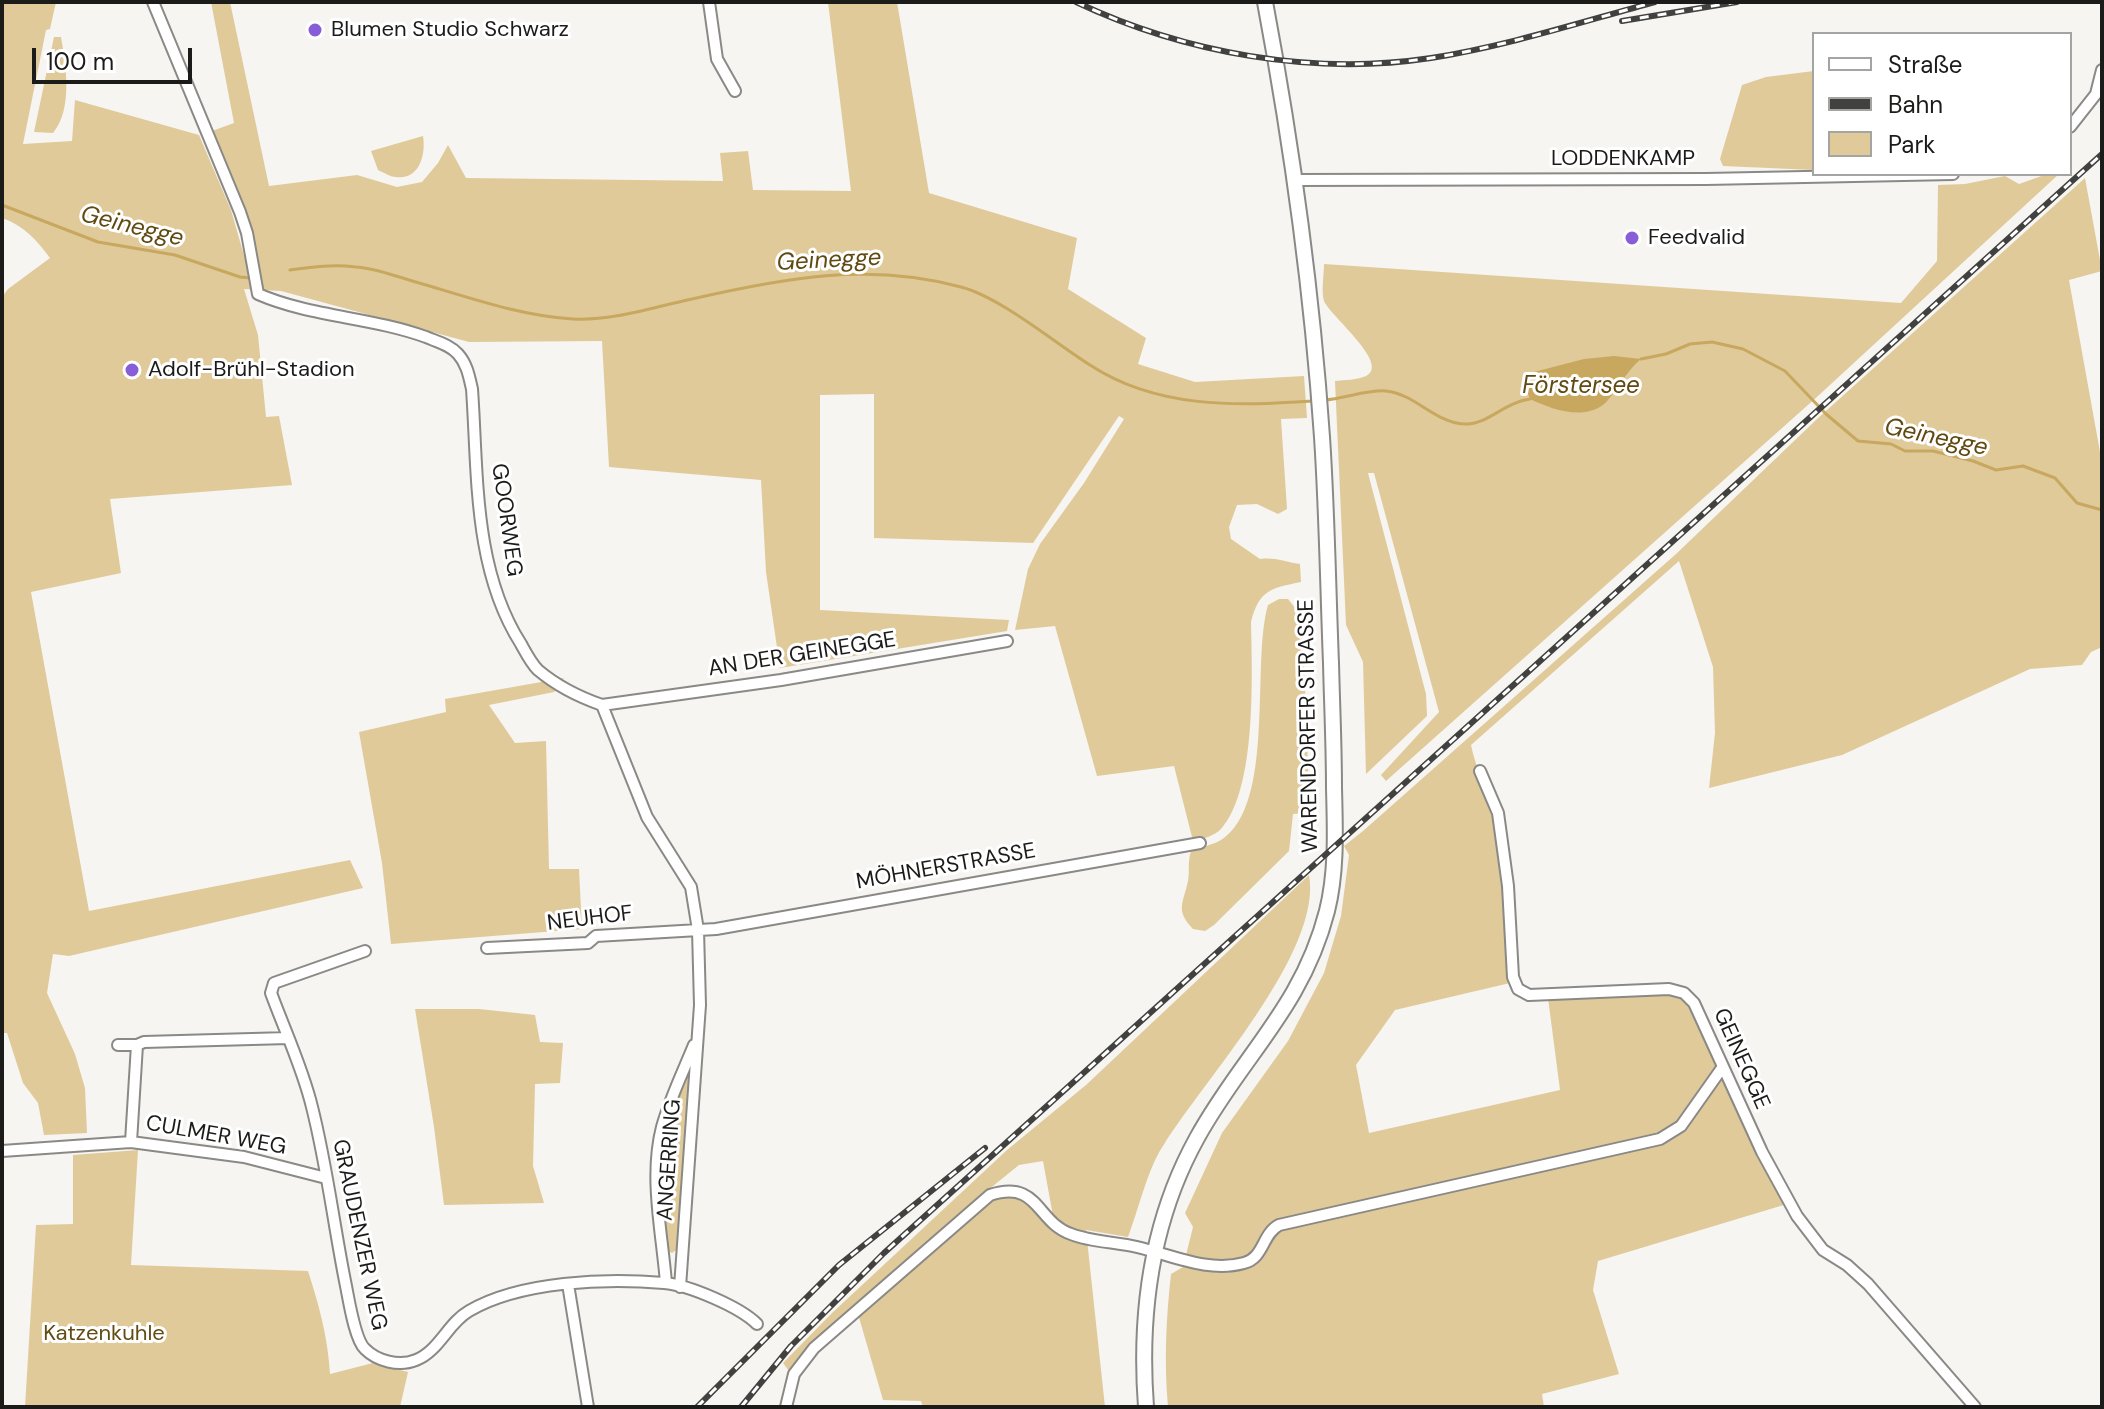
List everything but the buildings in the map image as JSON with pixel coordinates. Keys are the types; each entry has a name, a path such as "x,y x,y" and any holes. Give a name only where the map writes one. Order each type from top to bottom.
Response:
{"street":[{"name":"GOORWEG","path":"153,2 240,212 258,294 294,306 393,325 449,346 460,356 472,389 485,547 492,581 509,626 536,668 576,696 602,705"},
{"path":"709,2 717,59 735,91"},
{"name":"WARENDORFER STRASSE","path":"1146,1407 1143,1328 1154,1252 1181,1169 1217,1107 1289,1004 1317,945 1328,906 1335,839 1322,438 1316,361 1282,92 1265,2"},
{"path":"2072,125 2099,93 2102,70"},
{"name":"LODDENKAMP","path":"1294,180 1861,176"},
{"name":"AN DER GEINEGGE","path":"602,705 781,680 1007,641"},
{"path":"602,705 647,817 691,887 698,930"},
{"name":"GEINEGGE","path":"1480,771 1498,813 1508,886 1513,977 1518,989 1529,995 1669,989 1684,993 1694,1003 1762,1152 1797,1216 1823,1250 1847,1265 1868,1284 1975,1407"},
{"name":"MÖHNERSTRASSE","path":"698,930 1200,843"},
{"name":"NEUHOF","path":"487,948 588,943 596,936 698,930"},
{"name":"ANGERRING","path":"680,1287 698,1035 698,930"},
{"name":"GRAUDENZER WEG","path":"365,951 274,983 271,993 312,1105 348,1296 361,1346 387,1362 416,1360 430,1352 466,1312 510,1294 568,1284 666,1283 732,1306 757,1324"},
{"name":"ANGERRING","path":"666,1283 658,1204 661,1129 698,1035"},
{"path":"118,1045 288,1038"},
{"path":"131,1142 137,1045"},
{"path":"787,1405 794,1374 814,1348 990,1195 1011,1191 1022,1193 1070,1234 1205,1265 1247,1263 1257,1257 1272,1229 1279,1225 1660,1139 1681,1126 1722,1068"},
{"path":"1710,1087 1734,1087"},
{"name":"CULMER WEG","path":"2,1151 131,1142 244,1157 326,1178"},
{"path":"568,1284 588,1407"}],"green space":[{"path":"2,2 56,2 50,29 46,30 23,144 72,141 75,100 199,135 231,210 245,259 255,261 251,229 212,131 234,123 211,2 230,2 269,186 357,175 397,187 422,182 448,145 466,178 723,181 720,153 748,151 753,190 851,191 828,2 897,2 929,193 1077,238 1068,289 1146,338 1138,364 1195,382 1304,376 1307,418 1281,419 1287,509 1278,514 1257,504 1237,505 1229,527 1231,539 1260,559 1300,564 1301,582 1268,592 1254,611 1251,622 1247,760 1233,811 1221,829 1193,841 1174,766 1097,776 1055,626 1015,630 1028,569 1040,544 1084,483 1124,419 1119,416 1033,543 874,538 874,394 820,395 820,610 1009,620 1007,631 780,668 766,572 761,480 609,467 602,341 469,342 281,291 244,289 258,335 266,417 279,416 292,485 110,499 121,573 31,592 89,911 350,860 363,888 69,956 53,954 47,993 75,1054 85,1088 87,1133 44,1135 38,1103 23,1083 7,1033 2,1033 2,297 8,289 50,258 29,234 2,218"},
{"path":"54,37 61,37 66,100 53,133 34,132"},
{"path":"1812,71 1812,170 1723,166 1720,159 1742,85 1766,77"},
{"path":"423,136 422,158 411,174 394,177 378,170 371,151"},
{"path":"2005,176 2019,184 2041,176 2057,176 1818,396 1386,781 1381,775 1439,712 1374,473 1368,473 1426,694 1427,716 1366,774 1363,662 1346,625 1335,381 1363,377 1372,370 1365,351 1324,301 1324,264 1901,303 1937,261 1938,185 1965,184"},
{"path":"2085,178 2102,271 2069,280 2102,463 2102,647 2091,652 2082,665 2030,669 1842,755 1709,788 1715,733 1713,667 1679,561 1471,745 1499,836 1510,983 1395,1010 1356,1065 1369,1133 1560,1090 1548,998 1671,992 1688,1001 1787,1204 1598,1261 1593,1290 1619,1374 1542,1394 1544,1407 1168,1407 1166,1340 1171,1274 1183,1267 1193,1227 1185,1213 1222,1133 1288,1041 1324,973 1341,916 1349,855 1344,846 1676,554 1817,419"},
{"path":"1279,599 1288,599 1296,609 1303,633 1309,794 1304,813 1293,814 1289,851 1214,925 1205,931 1193,929 1182,912 1190,853 1192,849 1221,840 1238,822 1249,797 1259,731 1263,630 1268,605"},
{"path":"564,678 554,692 489,705 515,743 546,741 549,869 579,869 582,929 391,944 382,863 359,732 446,712 445,699"},
{"path":"1309,875 1308,906 1298,941 1280,977 1158,1155 1128,1237 1086,1230 1105,1407 923,1407 921,1401 883,1400 858,1314 982,1206 1005,1198 1023,1199 1055,1227 1043,1161 1019,1165 967,1207 789,1371 783,1363 832,1313 1007,1150 1086,1085"},
{"path":"415,1009 479,1009 535,1015 540,1042 563,1043 560,1083 535,1084 533,1166 544,1203 444,1205"},
{"path":"686,1071 692,1073 679,1248 672,1253 666,1250 663,1224 663,1159 677,1095"},
{"name":"Katzenkuhle","path":"138,1150 131,1265 308,1271 322,1322 330,1374 373,1363 408,1372 400,1407 25,1407 36,1225 73,1224 73,1155"}],"water":[{"name":"Förstersee","path":"1614,356 1641,359 1608,400 1596,409 1567,412 1530,399 1525,386 1530,373 1584,359"}],"waterway":[{"name":"Geinegge","path":"2,205 98,242 175,255 251,278"},
{"name":"Geinegge","path":"290,270 331,266 369,269 511,309 573,319 618,316 793,279 859,274 927,279 961,287 993,300 1090,365 1142,390 1170,397 1226,403 1313,401"},
{"name":"Geinegge","path":"1641,359 1666,354 1690,344 1712,342 1743,349 1785,371 1826,414 1858,441 1891,444 1905,451 1933,451 1996,470 2023,466 2055,478 2077,503 2102,510"},
{"name":"Geinegge","path":"1324,400 1386,391 1397,393 1446,420 1467,424 1482,421 1513,404 1530,399"}],"railway":[{"path":"1076,2 1117,20 1204,47 1295,62 1341,64 1386,63 1459,53 1655,2"},
{"path":"1622,21 1737,2"},
{"path":"741,1407 791,1346 884,1253 2102,154"},
{"path":"697,1407 839,1265 985,1148"}],"place":[{"name":"Blumen Studio Schwarz","path":"315,30"},
{"name":"Feedvalid","path":"1632,238"},
{"name":"Adolf-Brühl-Stadion","path":"132,370"}]}
